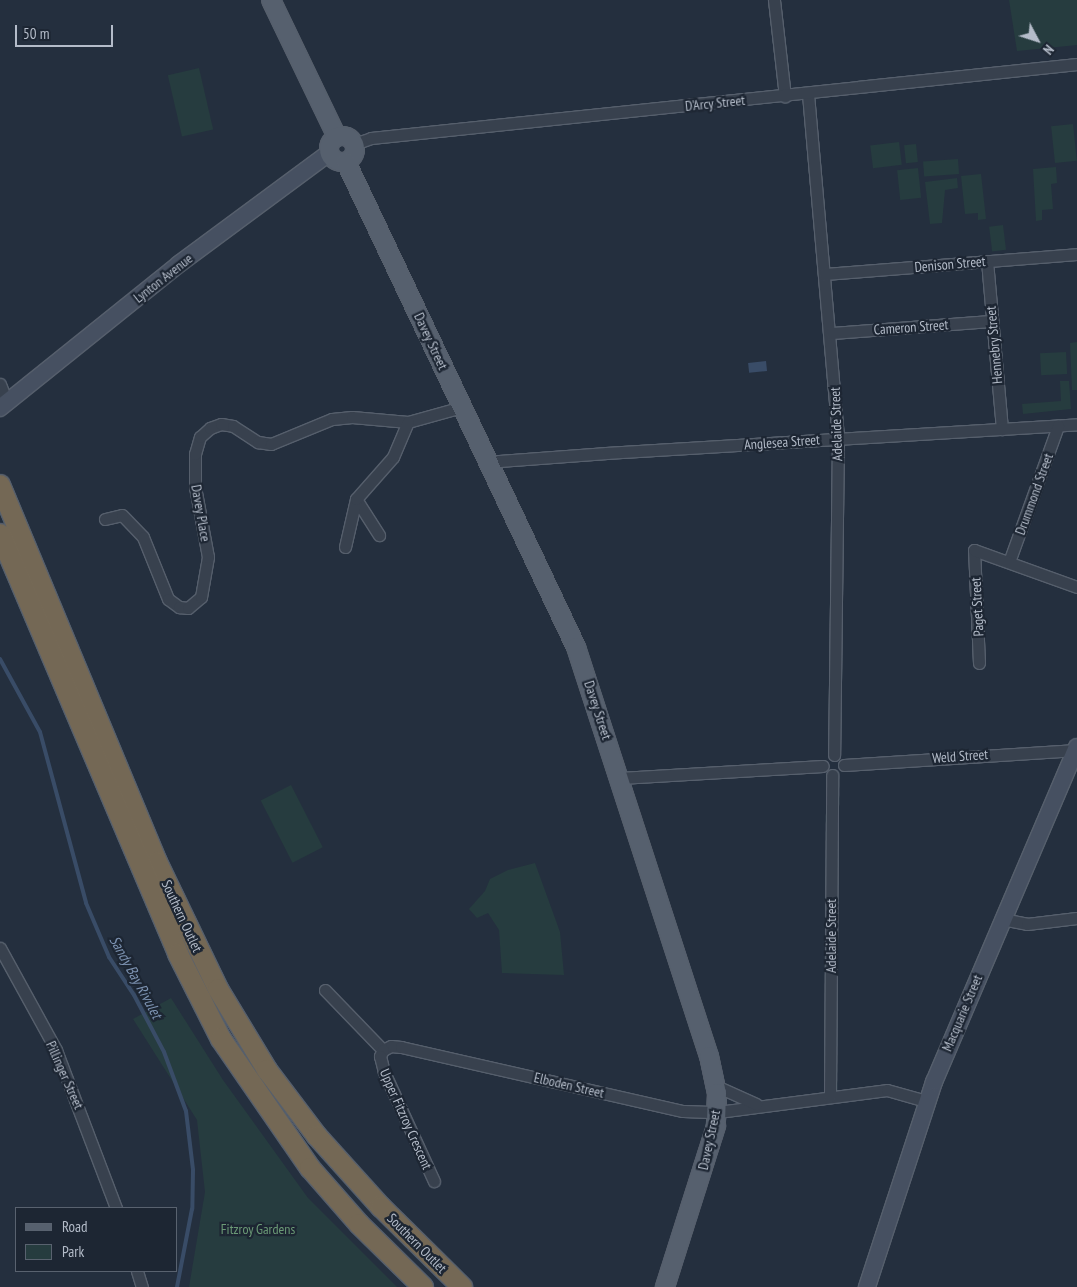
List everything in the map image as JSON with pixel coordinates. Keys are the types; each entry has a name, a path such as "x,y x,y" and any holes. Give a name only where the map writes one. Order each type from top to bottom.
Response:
{"highway":[{"name":"Southern Outlet","path":"0,485 157,862 218,989 267,1070 317,1136 381,1207 462,1287"},
{"name":"Southern Outlet","path":"0,534 178,954 221,1039 310,1168 359,1224 423,1287"}],"main road":[{"path":"271,0 337,137"},
{"path":"337,137 349,138 354,144 355,152 346,162 334,160 329,153 329,145 337,137"},
{"name":"Davey Street","path":"346,162 576,647 620,778 716,1086 718,1112 703,1173 665,1287"}],"street":[{"path":"774,0 786,96"},
{"name":"D'Arcy Street","path":"354,144 371,138 808,94 1077,64"},
{"name":"Adelaide Street","path":"808,94 838,438 834,755"},
{"name":"Lynton Avenue","path":"4,405 179,264 329,153"},
{"name":"Denison Street","path":"824,274 1077,254"},
{"name":"Hennebry Street","path":"987,261 1002,429"},
{"name":"Cameron Street","path":"830,333 992,321"},
{"path":"0,384 4,405"},
{"name":"Davey Place","path":"105,520 122,515 128,521 143,538 168,599 179,607 188,608 200,597 208,557 195,487 195,454 200,437 210,428 222,424 233,426 258,442 270,444 332,419 352,417 408,422 462,407"},
{"path":"345,547 356,499 393,457 408,422"},
{"name":"Anglesea Street","path":"489,466 499,461 1077,424"},
{"name":"Drummond Street","path":"1009,562 1058,426"},
{"path":"356,499 379,535"},
{"name":"Paget Street","path":"979,663 974,550 1009,562"},
{"path":"1009,562 1077,587"},
{"name":"Weld Street","path":"844,765 1077,749"},
{"name":"Macquarie Street","path":"867,1287 926,1102 1002,919 1077,749"},
{"path":"620,778 823,766 832,775 840,772 844,765 840,758 834,755 826,758 823,766"},
{"name":"Adelaide Street","path":"830,1096 832,775"},
{"path":"1002,919 1027,924 1077,918"},
{"name":"Pillinger Street","path":"0,948 56,1050 116,1207"},
{"name":"Upper Fitzroy Crescent","path":"325,990 383,1050 380,1056 384,1072 434,1181"},
{"name":"Elboden Street","path":"383,1050 391,1046 401,1047 683,1111 718,1112 757,1104 894,1090 926,1102"},
{"name":"Elboden Street","path":"716,1086 757,1104"},
{"path":"137,1272 142,1287"}],"green space":[{"path":"1009,0 1077,0 1077,45 1017,51"},
{"path":"199,68 213,129 182,137 168,75"},
{"path":"1073,124 1077,161 1055,163 1051,126"},
{"path":"899,142 902,165 873,168 870,146"},
{"path":"916,144 918,162 906,163 904,145"},
{"path":"958,159 959,174 924,176 923,161"},
{"path":"1056,167 1057,183 1051,184 1053,209 1042,210 1042,220 1036,221 1033,169"},
{"path":"918,168 921,198 900,200 897,170"},
{"path":"981,174 986,219 978,220 978,213 965,214 961,176"},
{"path":"957,178 958,188 945,190 942,223 930,224 925,182"},
{"path":"1003,225 1006,250 992,252 989,227"},
{"path":"1077,342 1077,390 1072,390 1070,343"},
{"path":"1066,352 1067,374 1041,375 1040,353"},
{"path":"1060,381 1069,381 1071,409 1023,414 1022,404 1061,401"},
{"path":"291,785 323,847 292,863 261,800"},
{"path":"535,863 560,932 564,975 502,973 499,930 488,913 477,918 469,909 485,891 490,879 508,870"},
{"name":"Fitzroy Gardens","path":"171,998 223,1080 308,1198 397,1287 189,1287 205,1192 197,1120 133,1019"}],"water":[{"path":"766,361 767,371 749,373 748,363"}],"waterway":[{"name":"Sandy Bay Rivulet","path":"0,659 40,732 86,903 109,957 134,995 164,1052 186,1111 193,1170 192,1209 177,1287"}]}
